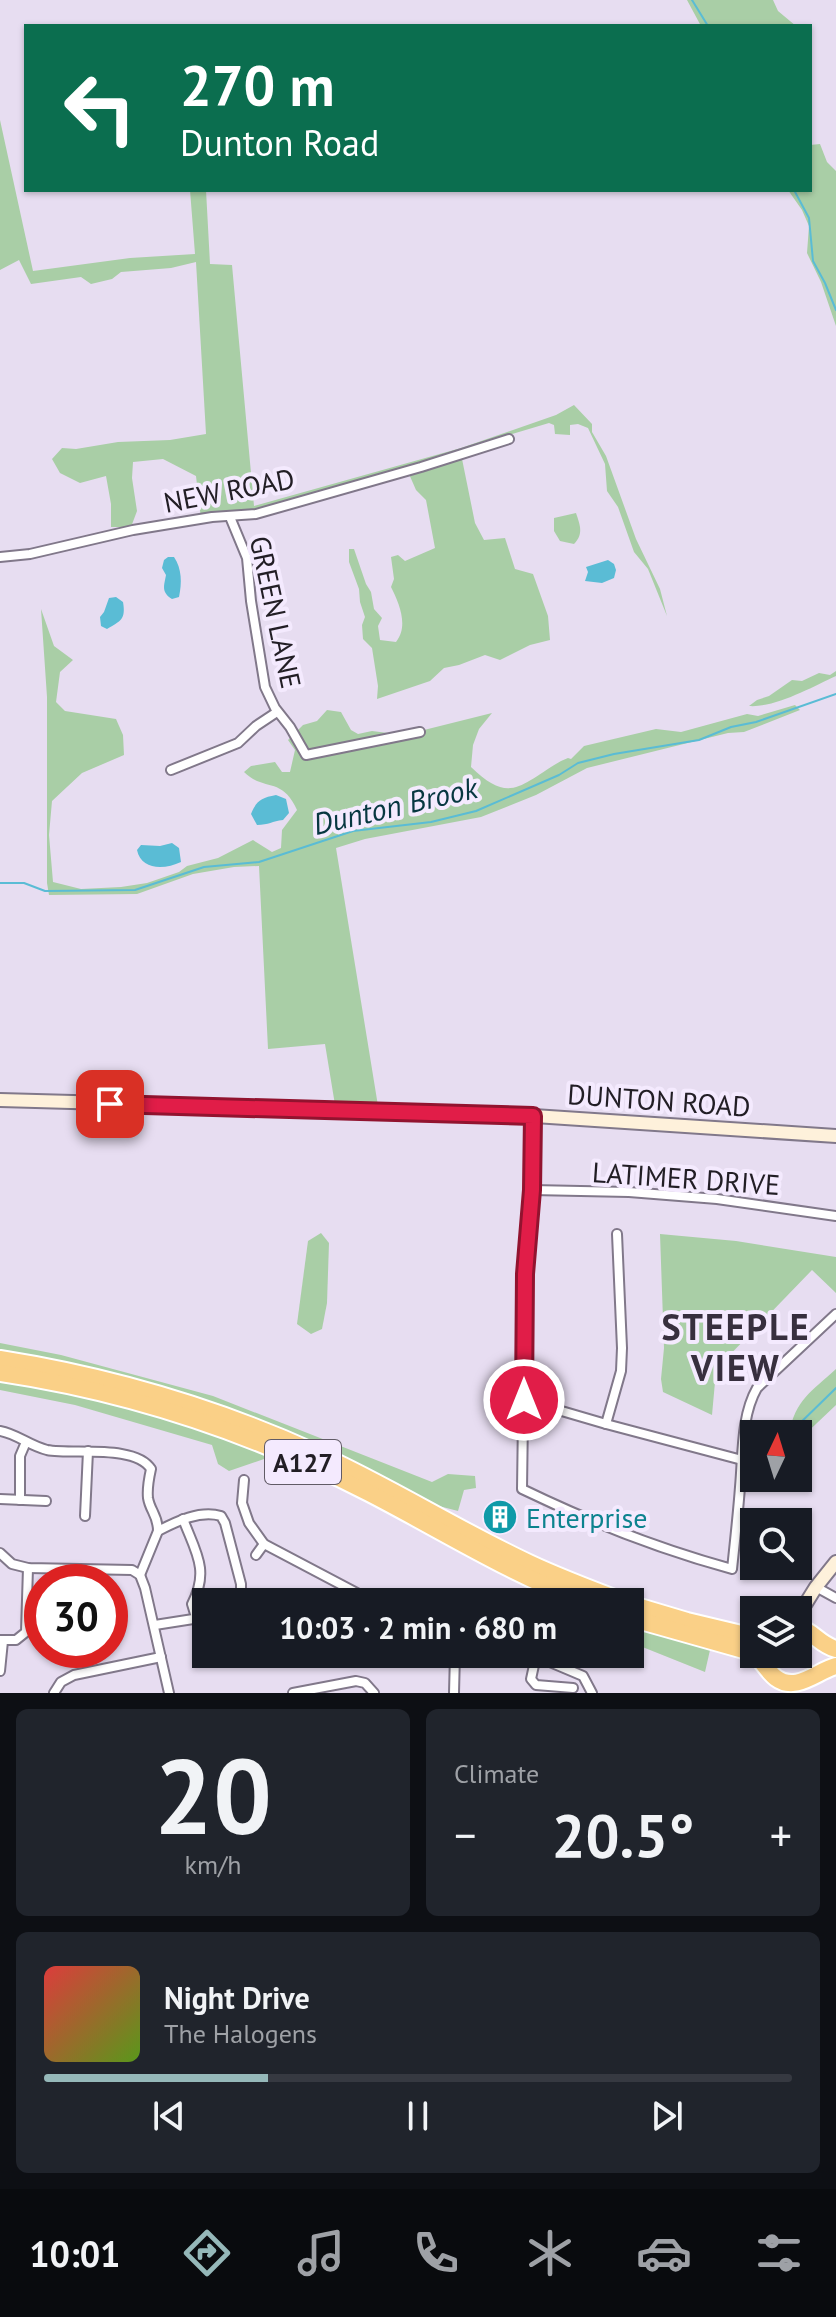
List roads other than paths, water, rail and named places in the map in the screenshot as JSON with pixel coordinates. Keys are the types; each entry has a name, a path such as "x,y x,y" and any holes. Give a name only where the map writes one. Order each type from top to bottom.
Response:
{"highway":[{"name":"A127","path":"0,1359 123,1384 255,1428 375,1481 529,1563 591,1588"},
{"name":"A127","path":"0,1373 117,1396 261,1444 368,1492 489,1558 555,1588"},
{"name":"A127","path":"644,1608 740,1634"},
{"path":"644,1622 740,1650"},
{"path":"812,1636 827,1647 836,1649"},
{"path":"767,1668 786,1688 836,1666"}],"street":[{"name":"NEW ROAD","path":"0,557 30,554 133,530 212,517 256,514 509,439"},
{"name":"GREEN LANE","path":"230,517 247,558 265,687 277,712 306,755 420,732"},
{"path":"171,770 238,743 277,712"},
{"name":"DUNTON ROAD","path":"0,1100 533,1116 836,1136"},
{"path":"533,1116 532,1190 525,1274 522,1489 623,1534 732,1569 740,1482"},
{"name":"LATIMER DRIVE","path":"532,1190 629,1192 717,1199 836,1216"},
{"path":"606,1424 621,1371 617,1234"},
{"path":"747,1420 757,1388 836,1314"},
{"path":"524,1400 740,1459"},
{"path":"0,1431 53,1451 121,1455 144,1461 149,1466 147,1495 158,1519 158,1531 140,1575"},
{"path":"20,1500 20,1456 26,1442"},
{"path":"85,1516 88,1451"},
{"path":"244,1480 242,1503 249,1523 264,1544 347,1588"},
{"path":"0,1499 46,1501"},
{"path":"158,1531 183,1519 212,1514 221,1516 241,1588"},
{"path":"183,1519 201,1567 200,1588"},
{"path":"256,1555 264,1544"},
{"path":"0,1553 12,1564 24,1567"},
{"path":"810,1596 836,1562"},
{"path":"128,1570 140,1575 145,1588 169,1693"},
{"path":"816,1587 836,1598"},
{"path":"155,1625 192,1618"},
{"path":"0,1671 2,1641 16,1640 24,1634"},
{"path":"54,1693 61,1682 74,1675 161,1657"},
{"path":"454,1693 455,1668"},
{"path":"532,1668 531,1679 536,1685 573,1688"},
{"path":"564,1668 583,1676 592,1693"},
{"path":"293,1693 356,1681 365,1683 374,1693"}],"water":[{"path":"168,557 174,557 181,576 179,597 172,599 165,591 166,575 162,568"},
{"path":"608,560 616,570 614,578 602,583 585,581 586,567"},
{"path":"116,597 123,602 123,616 107,629 101,626 100,617 109,598"},
{"path":"276,795 286,799 289,813 283,820 257,825 251,814 255,806 263,799"},
{"path":"172,843 179,848 181,862 154,866 139,857 137,850 141,845"}],"waterway":[{"path":"692,0 707,24"},
{"path":"795,192 809,218 813,261 836,310"},
{"name":"Dunton Brook","path":"0,883 24,883 45,891 135,890 204,867 259,862 353,831 431,822 476,811 559,775 578,763 699,740 836,694"},
{"path":"803,1420 836,1388"}],"place":[{"name":"Enterprise","path":"500,1517"}],"district":[{"name":"STEEPLE VIEW","path":"736,1346"}]}
